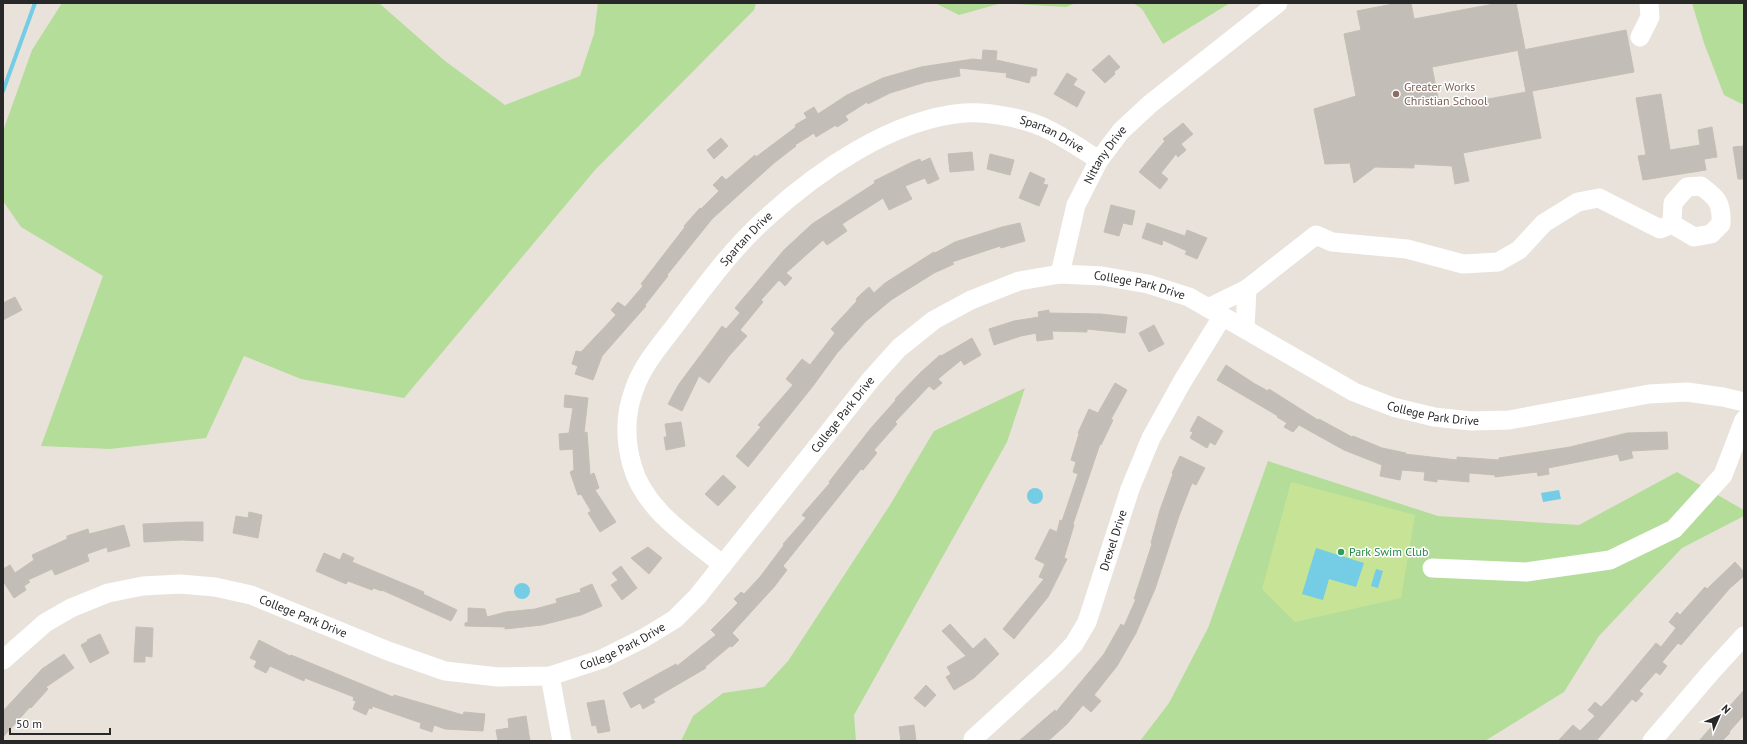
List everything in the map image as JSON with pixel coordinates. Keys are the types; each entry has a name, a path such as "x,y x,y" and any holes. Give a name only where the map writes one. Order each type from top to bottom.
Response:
{"street":[{"name":"Nittany Drive","path":"1060,274 1076,205 1099,160 1121,131 1140,113 1278,3"},
{"path":"1640,37 1650,18 1649,3"},
{"name":"Spartan Drive","path":"723,565 658,512 640,487 632,466 627,441 627,413 634,388 648,363 700,293 737,247 764,220 801,189 836,164 874,141 900,128 936,118 965,113 990,114 1018,119 1049,130 1099,160"},
{"path":"1215,312 1316,235 1332,242 1407,249 1463,264 1498,262 1519,250 1544,223 1578,202 1598,198 1660,229 1672,224"},
{"name":"College Park Drive","path":"3,660 45,623 71,608 108,593 143,586 180,584 215,587 251,595 388,651 445,671 498,678 550,676 602,659 644,638 675,619 697,597 872,378 900,348 934,320 971,300 1019,281 1060,274 1102,276 1148,284 1189,297 1354,392 1393,407 1434,417 1471,421 1509,420 1649,394 1686,392 1723,397 1744,402"},
{"path":"1245,329 1247,289"},
{"name":"Drexel Drive","path":"973,739 1056,663 1074,644 1087,622 1130,489 1151,438 1182,382 1215,312"},
{"path":"1432,568 1526,572 1610,560 1674,529 1723,475 1744,420"},
{"path":"1652,741 1744,636"},
{"path":"550,676 562,741"}],"green space":[{"path":"62,3 379,3 445,61 505,105 580,76 594,34 598,3 756,3 754,10 595,170 404,398 301,379 244,356 206,438 110,449 41,446 103,276 21,227 3,201 3,131 32,50"},
{"path":"935,3 1002,3 959,15"},
{"path":"1002,3 1076,3 1066,7"},
{"path":"1133,3 1230,3 1163,44 1142,9"},
{"path":"1692,3 1744,3 1744,105 1724,95 1704,43"},
{"path":"1025,388 1007,442 854,715 856,741 681,741 693,716 723,693 764,687 788,661 890,505 934,431"},
{"path":"1268,461 1438,516 1579,525 1677,472 1744,510 1744,516 1682,548 1599,636 1564,692 1485,741 1140,741 1169,703 1208,628"},
{"name":"Park Swim Club","path":"1291,482 1415,515 1401,598 1295,622 1262,589"}],"water":[{"path":"1032,488 1038,488 1043,493 1041,502 1038,504 1032,504 1027,499 1027,493"},
{"path":"1559,490 1561,499 1543,502 1541,493"},
{"path":"1316,548 1364,563 1356,587 1329,579 1323,600 1302,594"},
{"path":"1376,569 1383,571 1378,588 1371,586"},
{"path":"519,583 525,583 530,588 528,597 525,599 519,599 514,594 514,588"}],"building":[{"name":"Greater Works Christian School","path":"1398,3 1411,3 1414,19 1499,3 1516,3 1525,49 1432,67 1440,108 1526,92 1518,51 1626,30 1634,72 1532,91 1541,138 1463,153 1469,181 1455,184 1452,166 1414,164 1414,168 1375,167 1354,183 1350,163 1325,164 1314,109 1356,96 1344,34 1361,30 1357,11"},
{"path":"983,50 997,51 996,60 1037,69 1036,76 1031,76 1029,83 1006,77 1007,73 959,68 960,76 926,82 890,93 868,104 867,102 845,116 848,120 837,127 836,125 816,137 814,133 795,145 796,146 774,163 712,219 667,275 668,276 645,305 646,306 602,356 593,380 575,374 578,366 572,364 576,351 581,352 616,315 611,310 618,302 625,307 643,286 641,284 685,227 684,226 700,208 701,209 719,191 713,185 722,176 726,180 755,155 756,157 796,127 795,125 807,118 804,113 814,107 818,114 847,95 883,78 921,67 973,59 982,60"},
{"path":"1109,55 1120,67 1105,83 1092,70"},
{"path":"1067,73 1077,79 1073,85 1085,92 1077,107 1054,94"},
{"path":"1661,94 1670,150 1700,145 1698,130 1712,127 1717,157 1704,159 1706,170 1643,180 1638,156 1646,155 1636,98"},
{"path":"1183,123 1193,134 1181,144 1186,150 1178,157 1176,154 1161,173 1168,179 1160,189 1139,172 1165,141 1163,139"},
{"path":"721,138 728,146 714,159 707,150"},
{"path":"1744,146 1744,179 1738,179 1733,147"},
{"path":"972,152 974,170 950,172 948,154"},
{"path":"990,154 1014,160 1010,175 987,169"},
{"path":"930,158 939,179 928,184 925,178 905,186 912,199 889,210 883,198 842,224 847,231 827,245 823,240 786,273 792,278 785,286 779,280 761,300 763,302 740,330 747,336 729,356 709,383 699,376 682,411 668,404 679,384 722,326 726,329 740,313 735,308 784,250 812,224 875,183 874,181 912,162 920,159 921,162"},
{"path":"1030,172 1045,179 1043,184 1048,185 1039,206 1019,198"},
{"path":"1111,205 1135,211 1132,225 1123,223 1119,236 1104,232"},
{"path":"1020,223 1025,241 1001,248 1000,246 952,262 954,264 934,273 891,300 865,322 837,353 813,386 748,467 736,456 761,427 758,425 793,385 786,379 802,359 810,365 835,333 831,329 857,301 856,299 869,287 874,293 885,283 934,252 935,253 955,242 1002,227"},
{"path":"1147,223 1185,236 1187,230 1207,238 1197,259 1185,254 1187,251 1163,240 1162,245 1142,238"},
{"path":"15,297 22,310 3,320 3,303"},
{"path":"1049,310 1049,313 1101,314 1127,317 1125,333 1087,329 1087,332 1052,331 1053,339 1037,341 1036,333 1021,336 994,345 989,329 1014,321 1039,317 1038,312"},
{"path":"1154,325 1164,344 1149,352 1139,333"},
{"path":"972,338 981,355 964,365 961,360 938,379 942,383 934,390 929,386 895,422 897,424 874,450 877,453 863,470 861,469 783,566 787,570 774,587 732,633 739,640 705,667 706,668 653,699 655,702 643,709 640,703 631,708 623,693 676,664 677,666 716,635 711,630 738,603 734,599 741,592 744,594 760,577 784,545 783,544 806,518 802,515 830,483 829,482 871,428 896,400 895,399 940,355 941,356"},
{"path":"1226,365 1255,384 1268,391 1269,389 1318,420 1319,419 1352,437 1353,436 1382,448 1406,453 1405,454 1457,460 1457,457 1499,460 1499,458 1570,447 1627,433 1667,432 1668,449 1631,451 1633,458 1620,461 1618,454 1548,468 1549,474 1538,476 1537,472 1495,477 1495,475 1469,473 1469,482 1437,479 1437,482 1424,480 1425,472 1402,470 1400,480 1380,476 1382,465 1344,450 1299,425 1293,432 1284,427 1287,423 1277,417 1278,416 1217,380"},
{"path":"1115,383 1127,390 1111,419 1113,420 1101,445 1100,444 1073,524 1074,525 1064,558 1067,559 1048,597 1014,639 1003,629 1044,579 1039,577 1045,564 1035,559 1050,529 1057,532 1060,520 1062,521 1078,474 1073,472 1076,462 1071,460 1079,434 1078,433 1089,409 1098,413"},
{"path":"565,395 588,398 584,433 587,432 590,475 594,473 599,488 595,490 616,522 600,532 588,513 591,511 581,494 578,495 570,472 574,470 573,449 560,450 559,434 569,433 573,408 564,407"},
{"path":"1198,416 1223,431 1215,445 1210,442 1207,448 1190,438 1193,432 1190,431"},
{"path":"681,422 685,446 666,450 664,437 667,437 665,424"},
{"path":"1180,456 1205,468 1196,485 1192,483 1179,516 1155,589 1136,633 1117,666 1094,695 1101,701 1091,712 1083,705 1067,724 1048,741 1019,741 1055,710 1056,712 1104,654 1121,624 1124,626 1136,599 1134,599 1152,544 1151,543 1160,510 1173,474 1172,473"},
{"path":"723,475 736,487 718,506 705,494"},
{"path":"249,512 262,515 258,538 233,533 236,516 248,518"},
{"path":"203,522 203,541 182,540 144,542 143,524"},
{"path":"124,525 130,546 108,552 107,547 87,554 89,561 55,575 52,569 28,580 30,582 24,586 26,590 14,598 3,581 3,569 10,565 15,573 34,560 32,555 67,539 67,536 88,529 89,534"},
{"path":"648,547 662,558 649,574 631,558"},
{"path":"324,553 340,560 343,553 354,558 352,562 424,592 423,594 457,610 451,621 382,590 373,588 372,590 348,581 346,584 316,571"},
{"path":"1735,562 1744,572 1744,576 1730,588 1681,645 1678,643 1662,662 1667,666 1660,675 1656,672 1639,691 1643,694 1636,702 1632,699 1596,741 1558,741 1573,725 1580,731 1595,716 1588,710 1595,702 1601,707 1656,643 1661,647 1676,628 1669,622 1677,612 1680,615 1705,587 1707,589"},
{"path":"621,566 637,588 622,600 611,585 618,580 612,573"},
{"path":"592,584 602,606 581,615 542,625 505,629 505,627 465,626 465,623 468,622 468,608 485,609 487,617 506,612 535,609 557,603 556,599 581,592 580,589"},
{"path":"950,624 973,649 985,638 999,654 974,678 954,690 946,677 951,674 947,667 966,656 942,631"},
{"path":"136,627 153,628 152,657 145,656 145,662 134,662"},
{"path":"100,634 109,653 90,663 81,645 88,641 87,640"},
{"path":"259,640 290,656 291,655 393,697 394,695 463,715 464,712 485,714 483,731 445,729 434,725 432,732 420,728 421,723 372,706 372,709 369,708 366,715 353,709 356,701 353,700 354,697 305,678 304,681 270,666 266,673 254,667 257,661 250,658"},
{"path":"64,654 74,668 46,687 48,689 3,737 3,711 42,669"},
{"path":"926,685 936,695 925,707 914,698"},
{"path":"1744,690 1744,715 1729,732 1730,733 1722,741 1699,741"},
{"path":"604,700 610,731 598,733 596,725 592,726 587,703"},
{"path":"526,716 530,741 498,741 496,730 509,728 508,719"},
{"path":"914,725 916,741 901,741 899,727"}],"waterway":[{"path":"3,91 35,3"}],"place":[{"name":"Greater Works Christian School","path":"1396,94"},
{"name":"Park Swim Club","path":"1341,552"}]}
